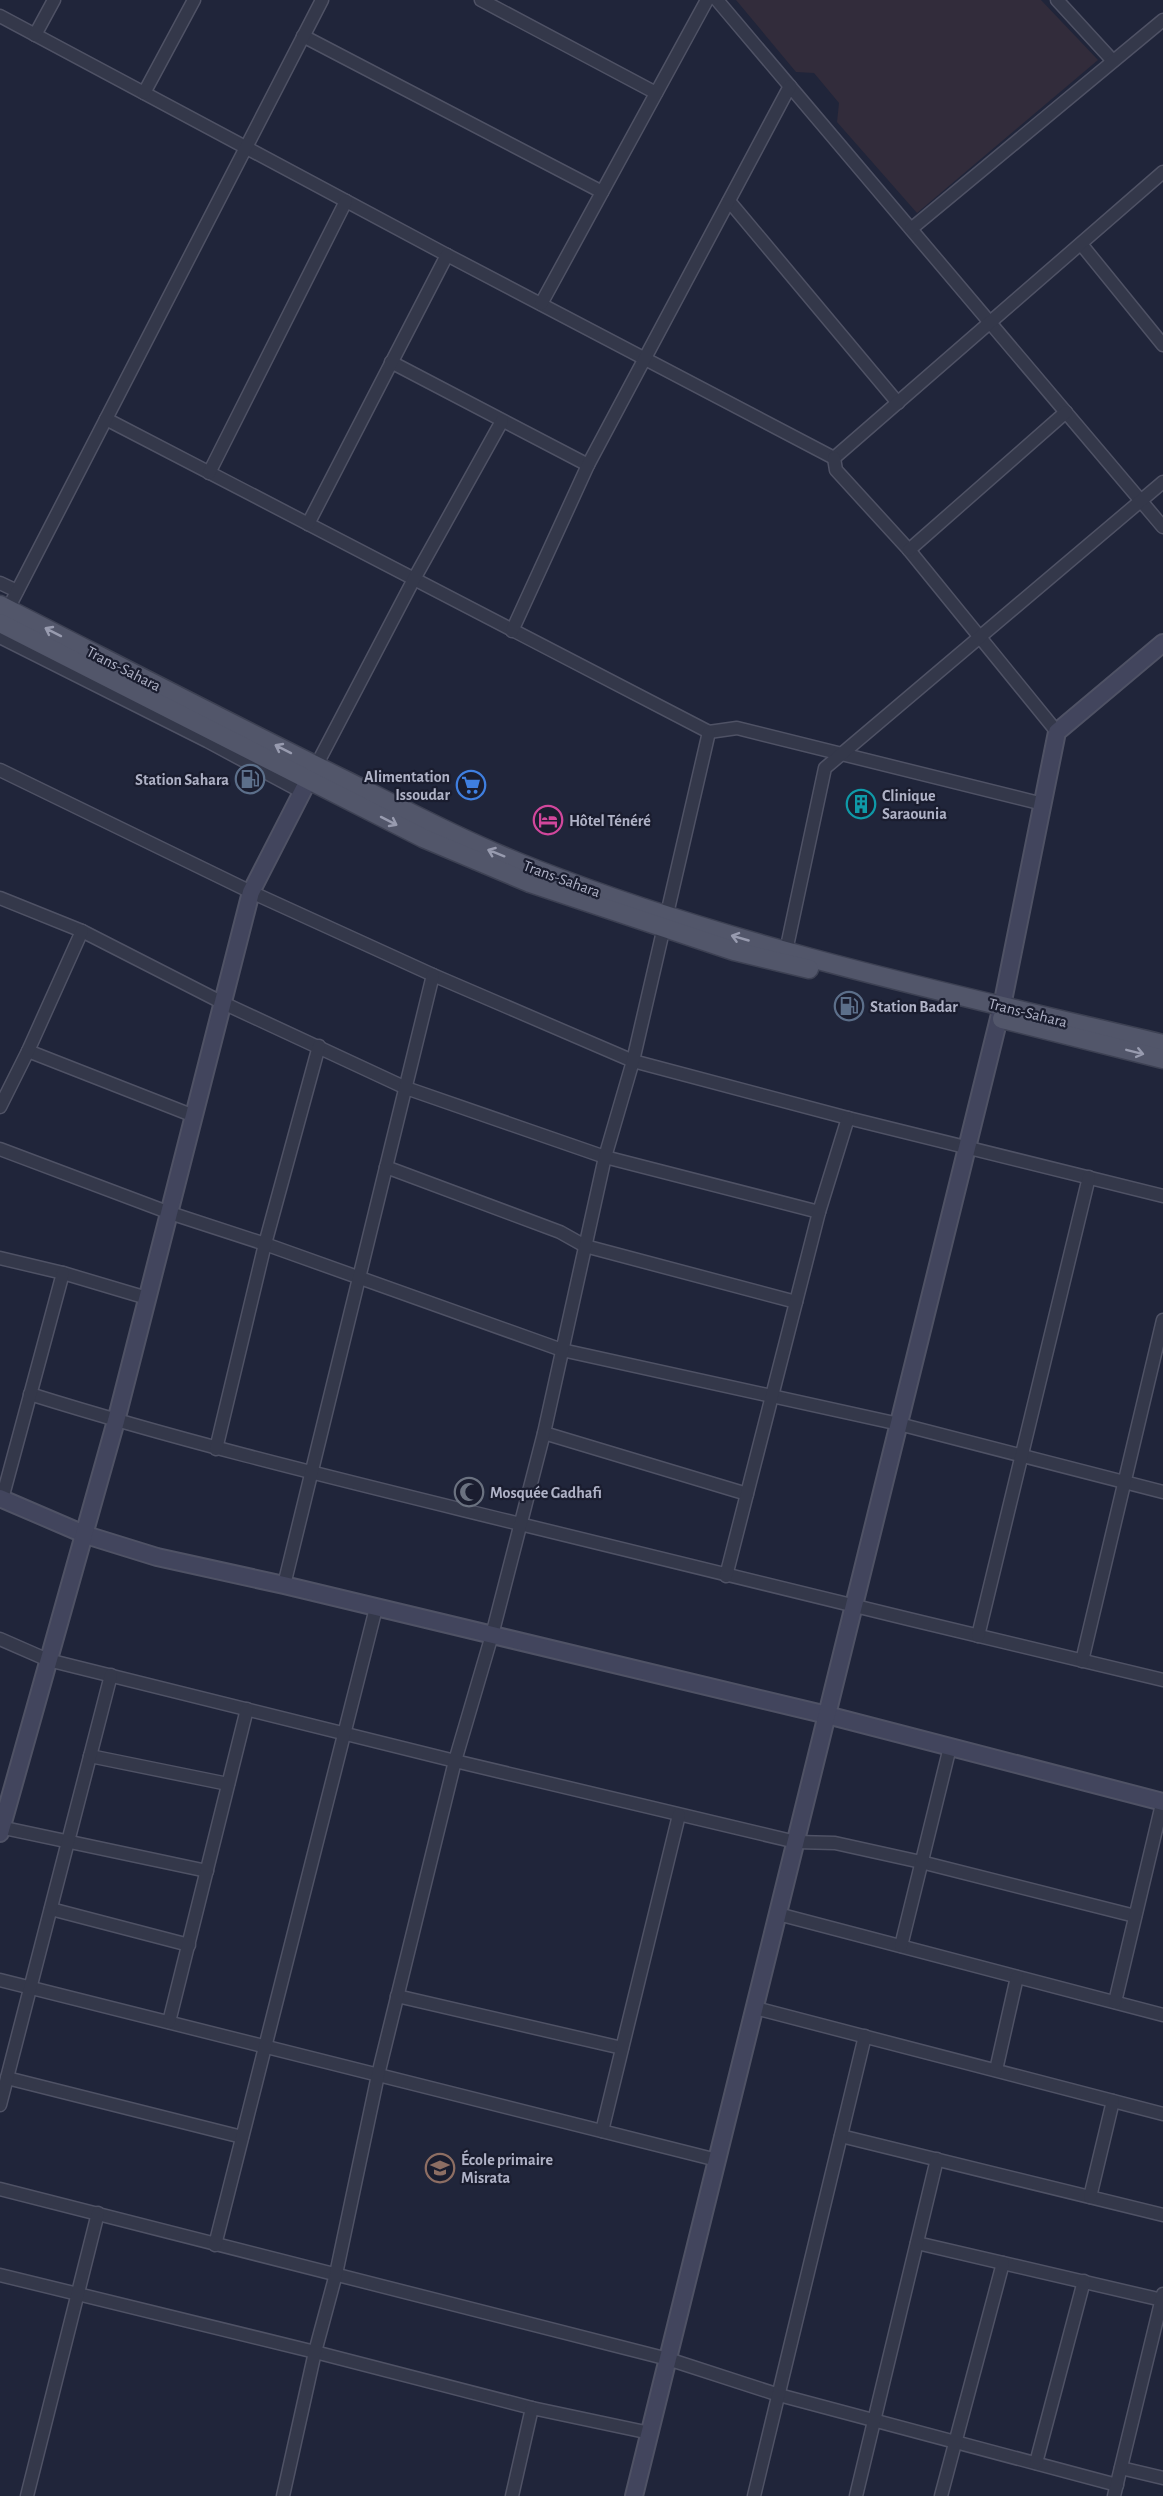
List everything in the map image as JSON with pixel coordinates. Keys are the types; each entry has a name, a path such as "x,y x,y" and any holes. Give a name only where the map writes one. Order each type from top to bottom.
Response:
{"main road":[{"name":"Trans-Sahara","path":"2,617 309,779 734,951 815,964 1001,1012 1163,1059"},
{"name":"Trans-Sahara","path":"666,923 786,951 815,964"},
{"name":"Trans-Sahara","path":"1001,1012 1163,1044"}],"street":[{"path":"36,35 54,0"},
{"path":"144,93 194,0"},
{"path":"2,617 322,0"},
{"path":"481,0 656,93"},
{"path":"541,304 707,0"},
{"path":"717,0 1163,527"},
{"path":"1057,0 1113,61"},
{"path":"0,16 447,255 834,458"},
{"path":"911,229 1163,20"},
{"path":"303,36 602,192"},
{"path":"512,631 588,465 790,86"},
{"path":"834,458 1163,172"},
{"path":"209,472 346,201"},
{"path":"729,201 898,403"},
{"path":"1081,244 1163,345"},
{"path":"308,524 447,255"},
{"path":"391,362 588,465"},
{"path":"909,550 1066,412"},
{"path":"106,419 709,732 737,728 1042,804"},
{"path":"207,1871 1,1829 86,1535 251,892 414,579 502,421"},
{"path":"834,458 836,470 909,550 1057,732"},
{"path":"786,951 825,768 1163,482"},
{"path":"0,583 17,591"},
{"path":"0,637 207,741 309,779"},
{"path":"634,2496 1001,1012 1057,732 1163,643"},
{"path":"283,2496 315,2352 336,2274 397,1996 455,1761 492,1635 544,1433 605,1157 633,1060 709,732"},
{"path":"0,770 251,892 433,975 633,1060 848,1118 1163,1196"},
{"path":"0,898 82,931 221,1002 406,1088 605,1157 819,1212"},
{"path":"0,1107 82,931"},
{"path":"284,1585 433,975"},
{"path":"216,1449 265,1244 319,1046"},
{"path":"28,1051 194,1116"},
{"path":"726,1576 819,1212 848,1118"},
{"path":"0,1149 170,1213 360,1277 562,1350 899,1424 1163,1492"},
{"path":"386,1167 560,1232 585,1246 796,1302"},
{"path":"978,1636 1089,1177"},
{"path":"0,1258 147,1298"},
{"path":"63,1274 1,1499 86,1535 157,1557 284,1585 827,1715 1163,1801 1114,2002"},
{"path":"1082,1661 1163,1320"},
{"path":"30,1394 116,1421 311,1474 1163,1680"},
{"path":"544,1433 747,1494"},
{"path":"215,2245 376,1608"},
{"path":"0,1639 48,1660 455,1761 796,1842 835,1843 921,1862 1135,1916"},
{"path":"0,2105 111,1675"},
{"path":"170,2022 247,1709"},
{"path":"901,1946 950,1747"},
{"path":"90,1756 228,1784"},
{"path":"602,2131 679,1815"},
{"path":"51,1909 189,1945"},
{"path":"778,1914 1163,2015"},
{"path":"996,2070 1017,1977"},
{"path":"0,1980 717,2160"},
{"path":"397,1996 622,2048"},
{"path":"755,2007 1163,2114"},
{"path":"754,2496 865,2036"},
{"path":"7,2078 242,2137"},
{"path":"1090,2197 1113,2101"},
{"path":"841,2136 1163,2215"},
{"path":"856,2496 937,2159"},
{"path":"0,2188 215,2245 668,2359 779,2395 1036,2463 1116,2490 1162,2297 917,2243"},
{"path":"27,2496 98,2213"},
{"path":"941,2496 1003,2263"},
{"path":"0,2276 315,2352 532,2408 650,2433"},
{"path":"1036,2463 1084,2281"},
{"path":"512,2496 532,2408"},
{"path":"1121,2468 1163,2478"}],"shaded area":[{"path":"736,0 1041,0 1098,60 917,213 837,122 839,103 814,73 796,72"}],"place":[{"name":"Station Sahara","path":"250,779"},
{"name":"Alimentation Issoudar","path":"471,785"},
{"name":"Clinique Saraounia","path":"861,804"},
{"name":"Hôtel Ténéré","path":"548,820"},
{"name":"Station Badar","path":"849,1006"},
{"name":"Mosquée Gadhafi","path":"469,1492"},
{"name":"École primaire Misrata","path":"440,2168"}]}
